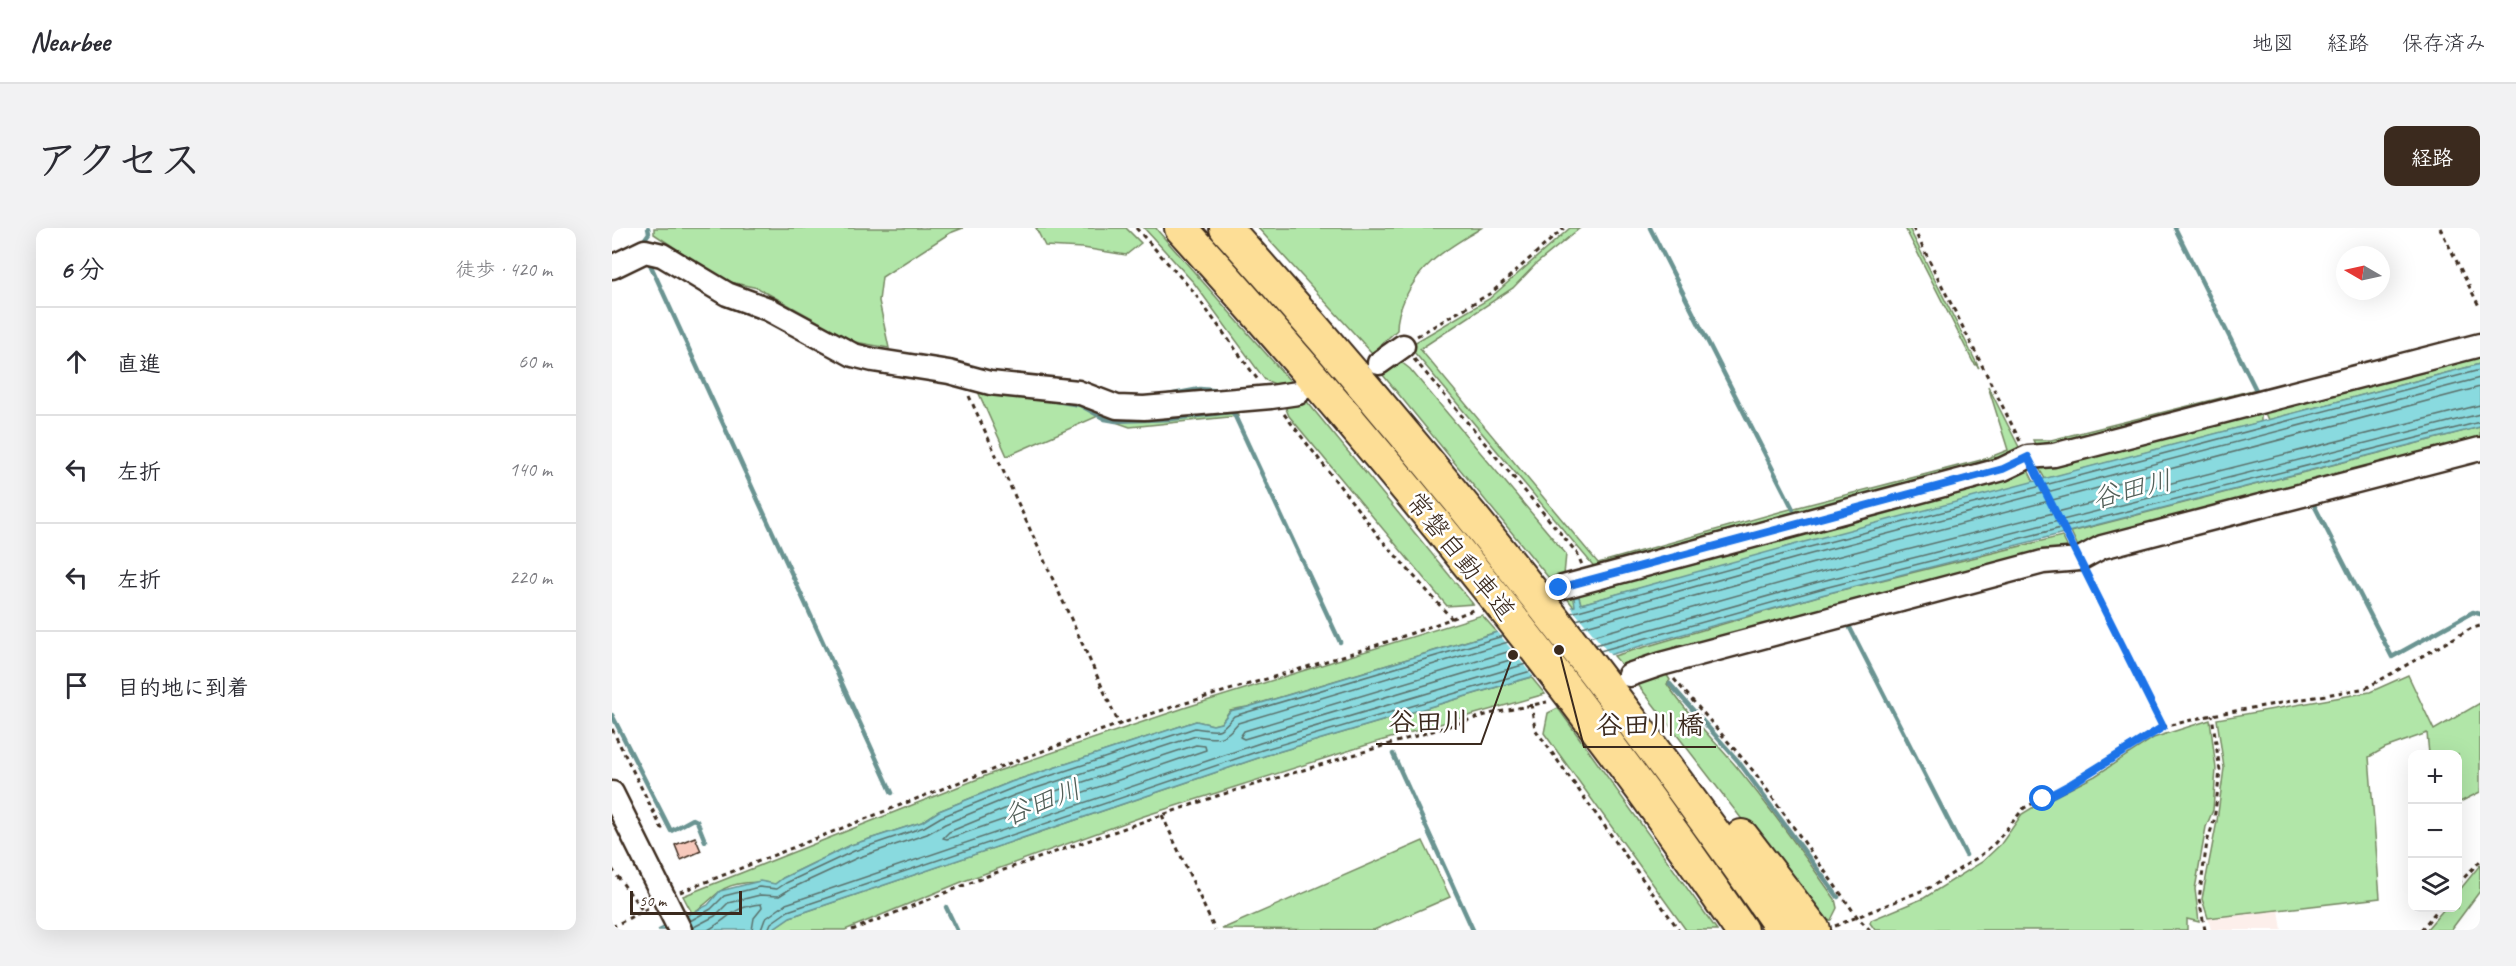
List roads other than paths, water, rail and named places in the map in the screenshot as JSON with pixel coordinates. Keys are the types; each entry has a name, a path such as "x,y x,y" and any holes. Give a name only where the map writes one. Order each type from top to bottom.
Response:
{"highway":[{"name":"常磐自動車道","path":"1181,228 1341,408 1506,610 1556,694 1687,852 1741,930"},
{"name":"常磐自動車道","path":"1226,228 1374,396 1614,676"},
{"path":"1614,676 1731,822 1821,929"},
{"path":"1614,676 1715,832 1783,930"}],"street":[{"path":"612,267 645,250 662,255 727,294 768,309 853,355 949,372 990,383 1078,392 1117,407 1144,408 1271,398 1298,393"},
{"path":"1551,602 1588,580 2003,469 2032,466 2054,455 2480,345"},
{"path":"1379,363 1403,346"},
{"path":"1614,676 2480,448"},
{"path":"612,793 680,930"}],"water":[{"path":"2480,364 2480,427 1825,594 1517,681 1264,756 790,917 771,930 658,930 708,905 720,891 760,881 775,884 851,845 922,822 939,811 1011,782 1196,721 1213,725 1221,723 1230,711 1491,634 1575,606 1574,597 1579,597 1581,604 1804,542"}],"waterway":[{"path":"644,240 649,233 648,228"},
{"path":"1650,228 1793,509"},
{"path":"2175,228 2256,390"},
{"path":"645,240 660,244"},
{"path":"650,264 892,793"},
{"path":"1168,395 1200,389 1222,391"},
{"path":"1044,399 1080,405 1105,419 1116,421 1171,419 1231,412 1234,414 1340,642"},
{"path":"2313,503 2392,657 2473,612 2480,614"},
{"path":"1849,626 1966,855"},
{"path":"1670,684 1738,761 1838,897"},
{"path":"612,715 671,831 693,819 697,821 705,841"},
{"path":"1393,754 1473,930"},
{"path":"946,907 957,930"}],"place":[{"name":"谷田川橋","path":"1559,650"},
{"name":"谷田川","path":"1513,655"}]}
